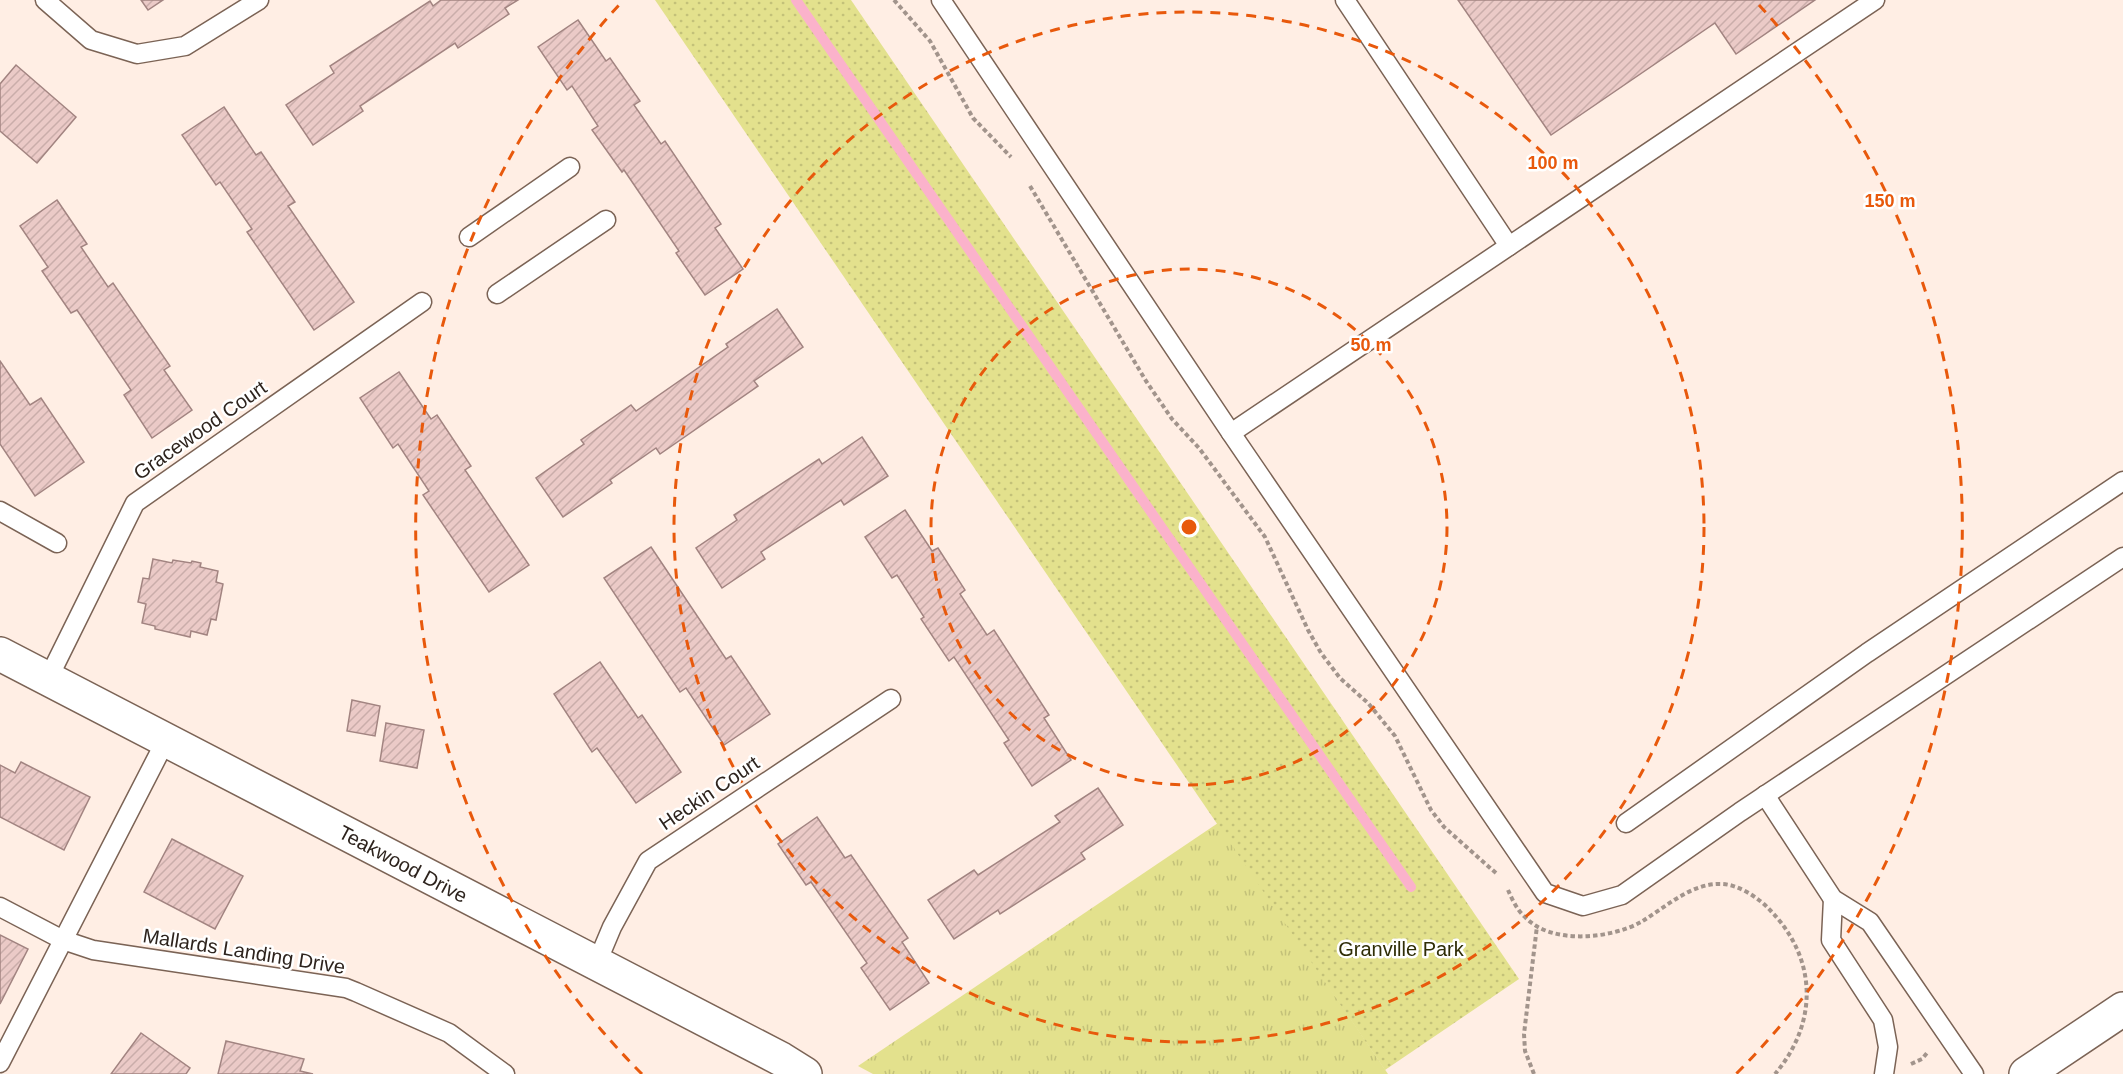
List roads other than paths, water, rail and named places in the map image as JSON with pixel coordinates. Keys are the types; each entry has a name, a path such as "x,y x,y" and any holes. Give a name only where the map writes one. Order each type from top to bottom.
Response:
{"street":[{"name":"Teakwood Drive","path":"0,654 781,1059 805,1074"},
{"path":"2026,1074 2123,1009"}],"lane":[{"path":"45,0 91,40 137,54 185,46 258,0"},
{"path":"940,0 1231,433 1545,893 1583,906 1622,895 1764,795 2123,557"},
{"path":"1345,0 1509,246"},
{"path":"1231,433 1875,0"},
{"path":"469,237 570,167"},
{"path":"497,294 606,220"},
{"name":"Gracewood Court","path":"48,679 135,503 422,302"},
{"path":"1626,823 1867,653 2123,481"},
{"path":"0,511 57,543"},
{"name":"Heckin Court","path":"596,964 612,927 648,861 891,699"},
{"path":"3,1051 166,740"},
{"path":"1764,795 1833,898 1870,922 1974,1074"},
{"path":"1833,898 1832,940 1882,1020 1888,1047 1884,1074"},
{"name":"Mallards Landing Drive","path":"0,907 63,940 93,950 346,988 448,1033 505,1074"}],"waterway":[{"path":"796,0 1411,887"}],"park label":[{"name":"Granville Park","path":"1401,949"}]}
